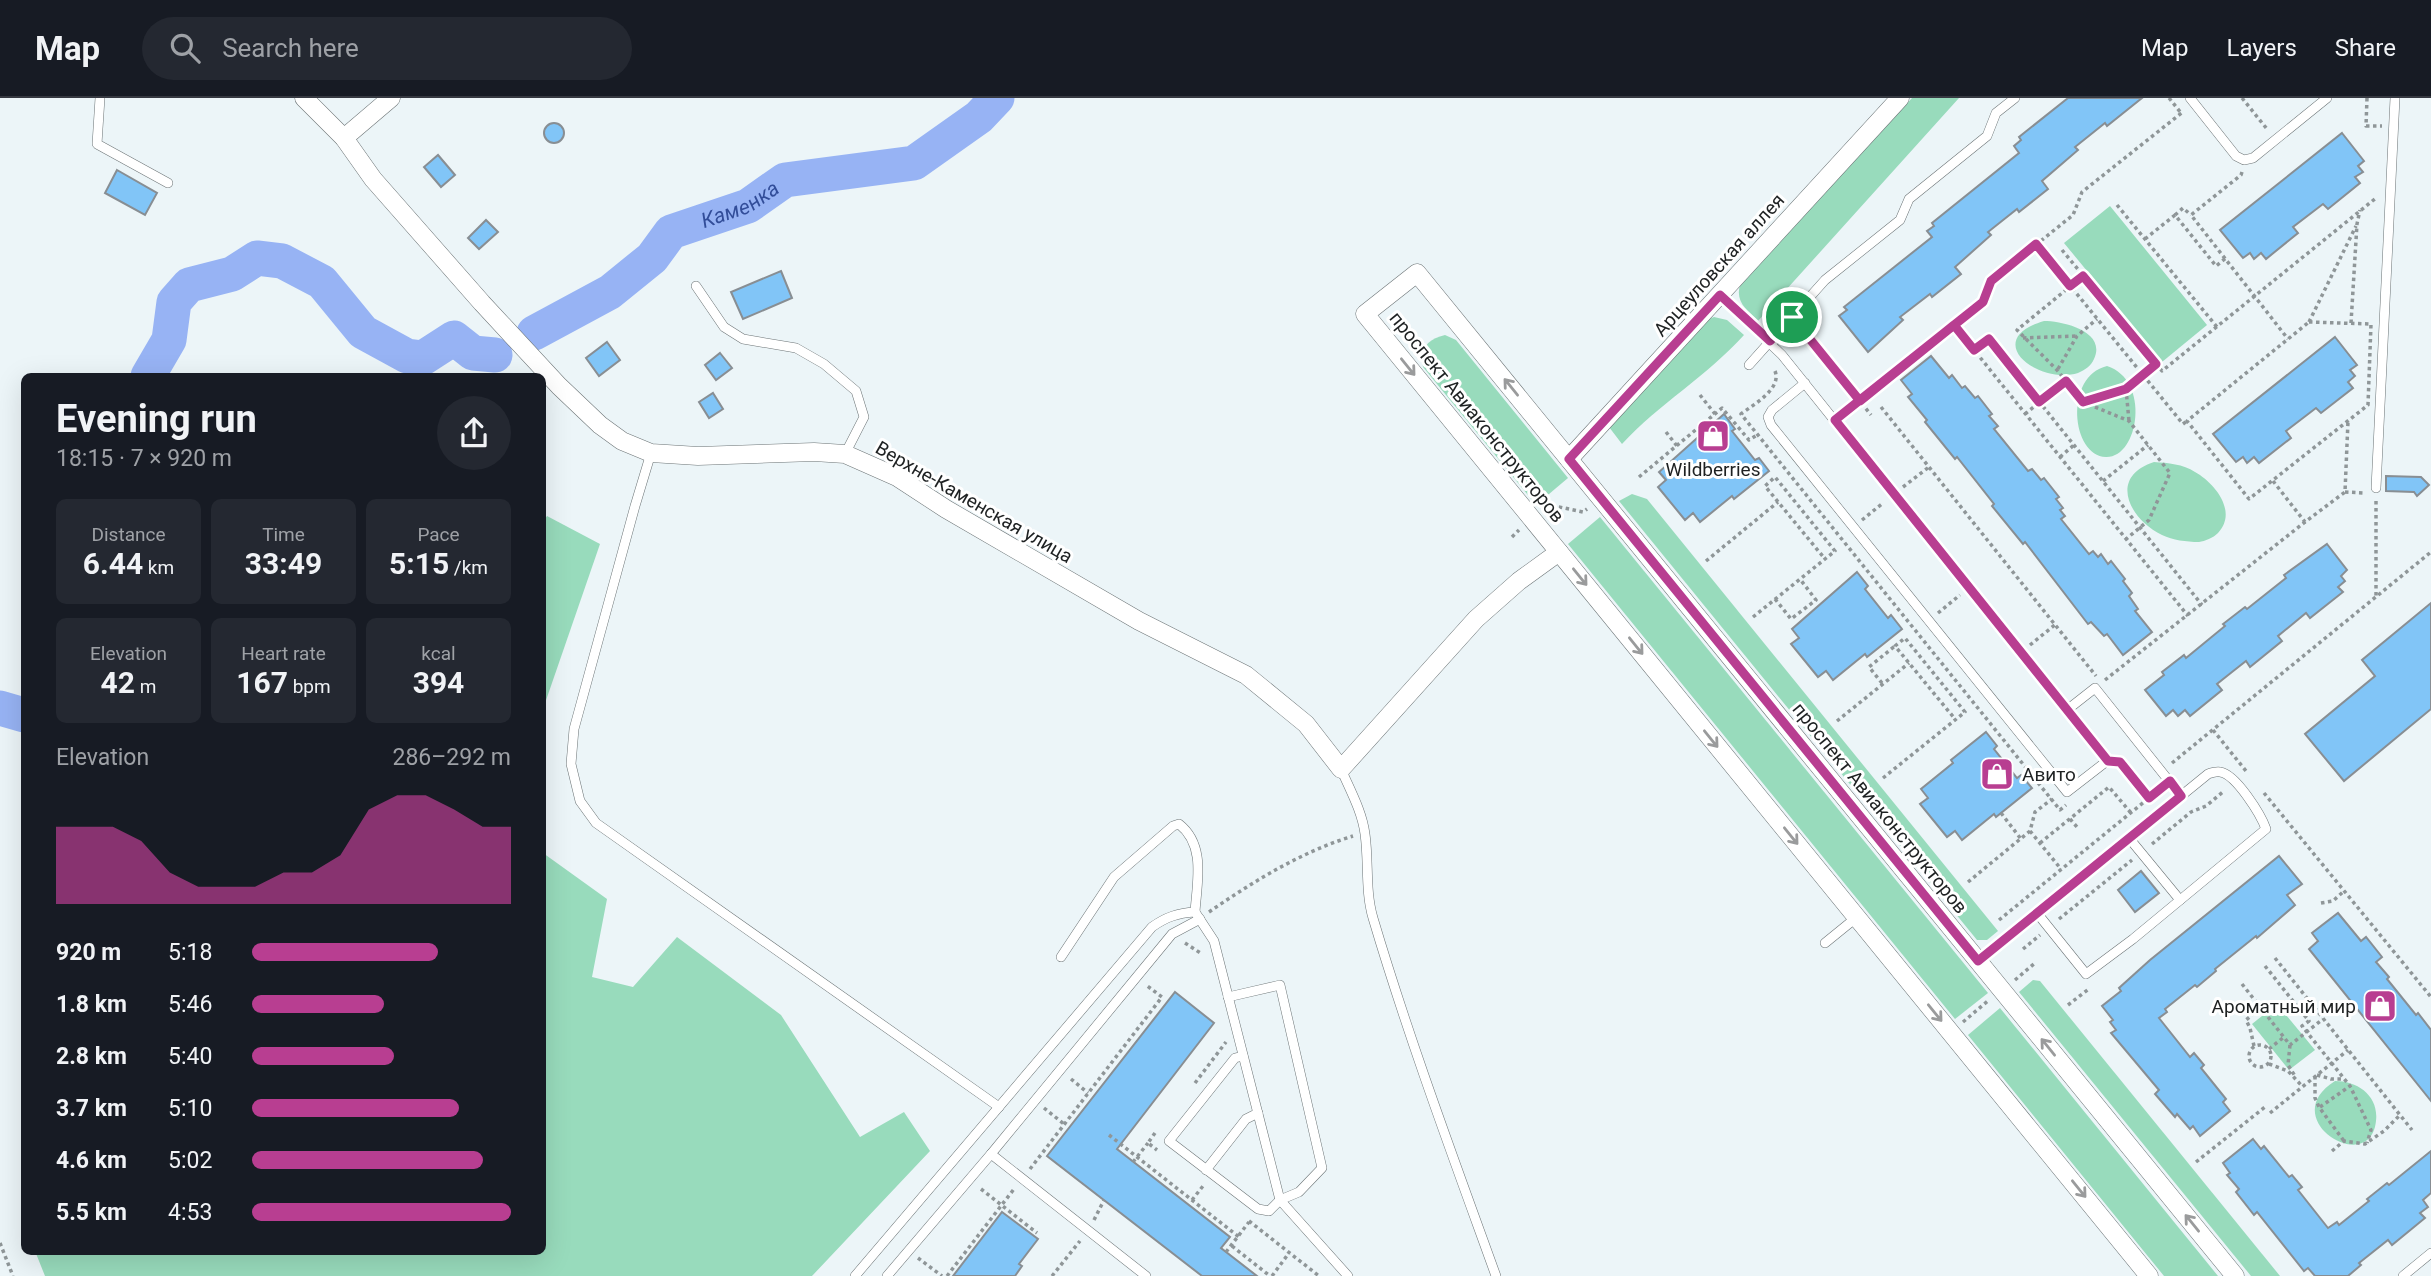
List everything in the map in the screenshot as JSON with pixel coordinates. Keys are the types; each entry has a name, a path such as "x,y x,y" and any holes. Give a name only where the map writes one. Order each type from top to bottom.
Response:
{"street":[{"name":"Верхне-Каменская улица","path":"303,98 344,138 373,179 524,349 540,373"},
{"path":"344,138 391,98"},
{"name":"Арцеуловская аллея","path":"1569,459 1900,98"},
{"name":"проспект Авиаконструкторов","path":"2149,1276 1365,314 1417,273 2235,1276"},
{"name":"Верхне-Каменская улица","path":"546,381 622,442 651,453 698,456 814,452 845,454 897,477 946,509 1139,621 1246,675 1306,724 1341,769"},
{"path":"1341,769 1476,619 1559,552"}],"lane":[{"path":"100,98 96,144 168,183"},
{"path":"1749,365 1825,280 1900,220 1909,199 1987,136 1996,113 2015,98"},
{"path":"2192,100 2236,156 2244,160 2253,158 2326,98"},
{"path":"2376,491 2395,98"},
{"path":"696,286 724,327 743,340 796,348 824,364 856,391 864,417 845,454"},
{"path":"1720,295 1770,341 1805,383 2108,761 2067,792 1770,425 1768,417 1772,410 1805,383"},
{"path":"651,453 573,729 570,764 580,801 596,823 999,1107"},
{"path":"2067,710 2095,688 2181,796"},
{"path":"1341,769 1360,811 1365,832 1369,904 1387,964 1445,1139 1496,1276"},
{"path":"1978,961 2129,838 2208,774 2219,771 2229,776 2261,814 2266,830 2086,974 2037,913"},
{"path":"1061,957 1114,877 1179,824 1194,843 1199,860 1197,915 1214,941 1280,1200 1348,1276"},
{"path":"2129,838 2180,900"},
{"path":"855,1276 1152,926 1164,918 1180,913 1197,915"},
{"path":"887,1276 1172,934 1197,915"},
{"path":"1825,943 1857,917"},
{"path":"1228,997 1280,985 1322,1168 1299,1192 1280,1200 1269,1211 1258,1209 1169,1142 1235,1058 1243,1056"},
{"path":"1206,1170 1246,1119 1258,1113"},
{"path":"991,1154 1146,1276"},
{"path":"2403,1276 2431,1253"}],"path":[{"path":"2169,98 2181,113"},
{"path":"2242,98 2276,139"},
{"path":"2367,98 2366,126 2382,127"},
{"path":"1835,420 1983,302 1991,281 2073,215 2082,192 2181,113 2192,100"},
{"path":"2191,215 2241,175 2244,160"},
{"path":"2062,250 2161,371 2380,195"},
{"path":"2117,205 2217,327"},
{"path":"2145,239 2183,208 2226,258 2288,339"},
{"path":"2351,323 2360,209"},
{"path":"2175,215 2216,265 2226,258"},
{"path":"2036,244 2183,424 2309,322 2357,224"},
{"path":"2083,276 2017,330 2057,369 2083,402 2129,421 2170,472 2149,520 2126,538"},
{"path":"1792,317 1871,415"},
{"path":"2057,369 2077,336 2097,319"},
{"path":"2187,421 2249,499 2368,405 2371,324 2309,322"},
{"path":"1954,325 2188,616"},
{"path":"2023,338 2077,336"},
{"path":"1974,350 1989,339 2202,605"},
{"path":"2083,402 2126,389 2156,364"},
{"path":"2025,414 2066,381"},
{"path":"2126,389 2129,421"},
{"path":"1700,395 1715,414"},
{"path":"1881,407 2102,682"},
{"path":"1639,477 1723,408 1749,440 1757,435"},
{"path":"2345,492 2348,421"},
{"path":"1666,432 1676,446"},
{"path":"2060,457 2074,445"},
{"path":"2103,481 2148,445"},
{"path":"1752,617 1775,599 1825,559 1835,551 1775,477 1765,486 1825,559"},
{"path":"2273,481 2305,522"},
{"path":"2115,672 2345,492 2376,491 2376,597"},
{"path":"1706,561 1779,502"},
{"path":"1542,511 1550,505 1583,512 1591,506"},
{"path":"2162,771 2431,552"},
{"path":"1775,599 1791,619 1816,600 1800,579"},
{"path":"1928,620 1969,588"},
{"path":"2021,652 2056,624"},
{"path":"1883,684 1869,667 1905,638 1965,712 1883,778"},
{"path":"1895,646 1955,719"},
{"path":"1837,721 1909,663"},
{"path":"2213,730 2247,772"},
{"path":"2108,761 2120,762 2149,798"},
{"path":"1999,920 2170,781"},
{"path":"2256,783 2431,997"},
{"path":"2040,843 2109,787 2131,813"},
{"path":"1968,882 2030,831 2035,812 2045,804"},
{"path":"2001,813 2021,839"},
{"path":"2070,818 2077,827"},
{"path":"2030,831 2061,869"},
{"path":"1197,915 1320,846 1365,832"},
{"path":"2320,903 2333,901 2344,891"},
{"path":"1172,934 1205,956"},
{"path":"2275,958 2412,1130"},
{"path":"2011,983 2035,964"},
{"path":"2265,967 2309,1021 2302,1026 2350,1086 2371,1130 2367,1143"},
{"path":"947,1276 1162,997 1136,977"},
{"path":"2242,984 2290,1045 2288,1065 2302,1086"},
{"path":"1959,1025 1994,997"},
{"path":"2255,1046 2246,1020 2260,1008"},
{"path":"2290,1045 2323,1019"},
{"path":"1187,1092 1226,1042 1223,1030"},
{"path":"2269,1049 2284,1037"},
{"path":"2269,1064 2271,1054 2265,1046 2255,1046 2248,1054 2251,1063 2260,1068 2269,1064 2278,1066 2296,1078"},
{"path":"2270,1113 2348,1050"},
{"path":"1060,1071 1088,1093"},
{"path":"2316,1075 2344,1079"},
{"path":"2316,1075 2315,1098 2344,1142"},
{"path":"2319,1107 2350,1086"},
{"path":"1035,1101 1064,1124"},
{"path":"2196,1162 2265,1107"},
{"path":"2332,1151 2344,1142 2367,1143 2400,1115"},
{"path":"1133,1162 1156,1133"},
{"path":"1109,1135 1239,1237"},
{"path":"1148,1143 1166,1157"},
{"path":"1194,1179 1213,1193"},
{"path":"969,1180 1037,1233"},
{"path":"1192,1200 1203,1186"},
{"path":"1226,1252 1258,1209"},
{"path":"1240,1214 1319,1276"},
{"path":"0,1243 13,1276"},
{"path":"1232,1246 1271,1276 1289,1253"},
{"path":"909,1250 942,1276"}],"green space":[{"path":"1912,98 1959,98 1758,321 1741,301 1740,285"},
{"path":"2110,206 2207,325 2162,362 2064,243"},
{"path":"1714,317 1727,320 1744,335 1715,364 1651,416 1622,444 1609,427 1707,320"},
{"path":"2044,321 2071,326 2089,335 2096,349 2089,366 2078,373 2062,375 2047,373 2022,359 2016,349 2017,339 2025,329"},
{"path":"1445,335 1456,340 1568,478 1536,505 1423,367 1422,355 1426,345"},
{"path":"2107,366 2121,374 2130,386 2135,401 2135,417 2126,445 2117,454 2106,457 2094,453 2085,444 2077,415 2084,384 2093,373"},
{"path":"2154,462 2190,469 2210,483 2225,507 2224,525 2216,535 2199,542 2184,541 2162,535 2140,519 2128,498 2128,487 2131,477"},
{"path":"1632,494 1647,499 1998,931 1987,940 1977,940 1619,501"},
{"path":"546,517 600,544 546,700"},
{"path":"1600,517 1988,993 1955,1019 1568,544"},
{"path":"546,855 607,899 592,977 633,987 677,937 781,1015 860,1137 904,1112 930,1151 812,1276 45,1276 37,1255 546,1255"},
{"path":"2033,980 2040,981 2280,1276 2251,1276 2019,992"},
{"path":"2277,1004 2315,1050 2289,1070 2252,1024"},
{"path":"2000,1008 2218,1276 2164,1276 1968,1035"},
{"path":"2335,1081 2359,1087 2374,1104 2376,1121 2370,1137 2358,1144 2344,1143 2330,1137 2320,1125 2315,1111 2319,1096"}],"building":[{"path":"2068,98 2142,98 2075,147 2078,150 2042,181 2048,189 1988,232 1991,235 1955,267 1961,274 1900,317 1903,320 1868,352 1839,316 1847,310 1844,307 1932,237 1927,231 1934,226 1932,223 2019,153 2014,146 2021,140 2019,137"},
{"path":"550,123 558,123 564,133 558,143 550,143 544,137 544,129"},
{"path":"2342,133 2364,161 2358,166 2363,172 2355,177 2360,183 2328,209 2323,204 2293,227 2298,233 2266,259 2261,253 2254,259 2250,253 2243,258 2220,230"},
{"path":"438,155 455,175 441,187 424,167"},
{"path":"117,170 157,193 145,215 105,193"},
{"path":"486,220 498,232 479,249 468,238"},
{"path":"781,271 792,298 743,319 731,292"},
{"path":"2335,337 2357,365 2350,370 2355,376 2348,382 2353,388 2321,413 2316,408 2286,431 2291,438 2259,463 2254,457 2247,463 2243,457 2236,462 2213,434"},
{"path":"607,342 620,360 599,376 586,358"},
{"path":"720,353 732,368 716,380 705,365"},
{"path":"1931,356 1949,378 1952,375 1962,388 1965,386 1975,398 1978,396 1998,426 1994,429 2028,471 2032,469 2041,480 2044,478 2059,497 2056,499 2065,516 2061,519 2089,554 2093,551 2098,557 2101,554 2108,564 2111,561 2125,579 2123,581 2132,593 2129,596 2138,609 2135,611 2152,632 2123,655 2107,634 2104,636 2091,622 2088,624 2025,542 2023,544 1992,506 1994,504 1957,457 1955,459 1925,422 1927,420 1908,397 1912,394 1901,380"},
{"path":"713,393 723,409 709,418 699,402"},
{"path":"1724,414 1735,429 1732,431 1755,460 1759,458 1769,471 1700,522 1693,513 1685,520 1658,487 1666,480 1659,472"},
{"path":"2386,476 2421,477 2429,485 2417,496 2414,492 2386,491"},
{"path":"2327,544 2347,570 2341,576 2345,581 2338,587 2343,592 2310,618 2306,613 2278,636 2282,641 2250,667 2246,661 2217,684 2222,690 2190,716 2185,710 2178,716 2173,710 2166,716 2145,690 2164,675 2162,672 2184,655 2186,658 2225,626 2223,624 2245,607 2247,609 2286,578 2284,575"},
{"path":"1857,572 1868,586 1865,589 1888,618 1891,615 1902,629 1833,680 1826,671 1818,677 1791,644 1799,638 1792,629"},
{"path":"2431,603 2431,709 2344,781 2305,734 2375,676 2362,660"},
{"path":"1986,732 1997,746 1994,749 2017,778 2021,775 2032,788 1962,840 1955,831 1947,837 1920,804 1928,798 1921,789"},
{"path":"2279,856 2302,884 2287,895 2295,905 2215,969 2216,971 2197,987 2195,985 2165,1009 2167,1012 2159,1018 2190,1057 2194,1053 2204,1065 2201,1068 2226,1099 2223,1102 2230,1111 2200,1136 2193,1126 2190,1129 2177,1114 2175,1117 2155,1094 2159,1090 2111,1033 2116,1030 2110,1022 2113,1020 2102,1006 2121,991 2119,988 2150,960"},
{"path":"2141,871 2159,893 2135,912 2118,890"},
{"path":"2338,913 2361,941 2366,937 2382,957 2376,962 2389,977 2387,979 2431,1030 2431,1101 2309,949 2318,941 2312,933"},
{"path":"1175,992 1214,1023 1117,1149 1230,1237 1221,1248 1257,1276 1202,1276 1047,1156"},
{"path":"2253,1139 2261,1149 2264,1146 2289,1177 2292,1175 2302,1187 2298,1190 2328,1228 2337,1222 2339,1225 2369,1201 2367,1199 2431,1151 2431,1193 2423,1200 2428,1207 2420,1213 2425,1218 2392,1245 2388,1240 2359,1263 2361,1265 2348,1276 2315,1276 2308,1268 2304,1271 2257,1212 2254,1215 2236,1192 2239,1189 2227,1175 2230,1173 2223,1163"},
{"path":"1002,1212 1038,1239 1019,1264 1022,1266 1015,1276 953,1276"}],"waterway":[{"name":"Каменка","path":"534,333 610,292 652,258 671,232 748,206 785,180 914,163 979,117 997,98"},
{"name":"Каменка","path":"150,373 169,340 174,302 189,285 232,274 257,258 282,261 322,282 363,332 407,356 423,358 454,338 473,353 495,355"},
{"name":"Каменка","path":"0,708 21,714"}],"place":[{"name":"Wildberries","path":"1713,436"},
{"name":"Авито","path":"1997,774"},
{"name":"Ароматный мир","path":"2380,1006"}],"route":[{"path":"1792,317 1770,341 1720,295 1569,459 1978,961 2181,796 2170,781 2149,798 2120,762 2108,761 1835,420 1860,401 1865,396 1954,325 1983,302 1991,281 2036,244 2070,286 2083,276 2156,364 2126,389 2083,402 2066,381 2039,402 1989,339 1974,350 1954,325 1860,401 1792,317"}]}
